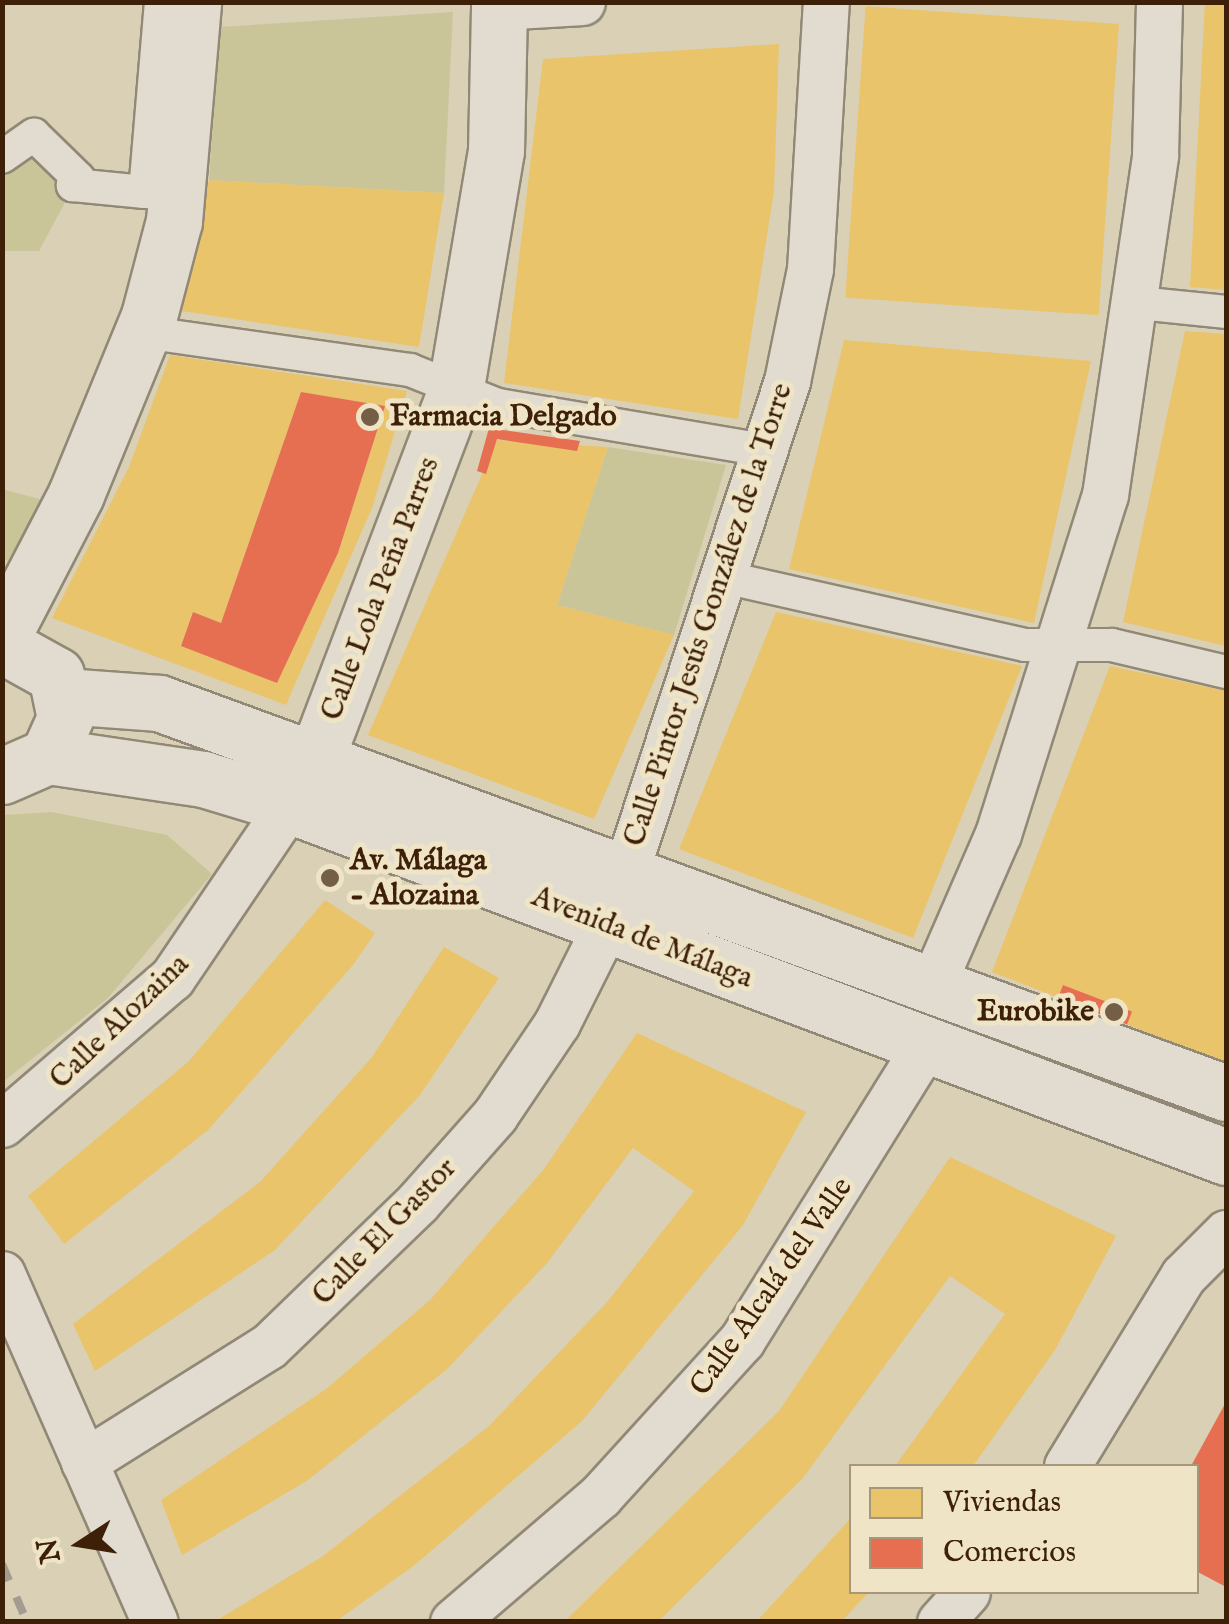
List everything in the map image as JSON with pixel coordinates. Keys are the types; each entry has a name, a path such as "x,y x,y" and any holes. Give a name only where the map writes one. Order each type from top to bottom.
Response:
{"main road":[{"path":"2,637 143,332 174,221 193,2"},
{"name":"Calle Lola Peña Parres","path":"302,783 455,393 494,169 499,5"},
{"path":"2,645 40,658 64,696 65,718 25,766"},
{"name":"Avenida de Málaga","path":"64,696 159,703 302,783 606,925 1226,1157"},
{"name":"Avenida de Málaga","path":"25,766 302,783 626,871 934,981 1226,1094"}],"street":[{"path":"2,157 34,135 78,178 74,185 144,192 161,2"},
{"path":"499,5 582,2"},
{"name":"Calle Pintor Jesús González de la Torre","path":"626,871 770,452 810,268 826,2"},
{"path":"934,981 1063,644 1104,494 1138,303 1159,2"},
{"path":"1138,303 1226,312"},
{"path":"143,332 410,370 455,393 770,452"},
{"path":"728,578 1025,645 1063,644 1226,672"},
{"name":"Calle Alozaina","path":"2,1124 172,978 302,783"},
{"name":"Calle El Gastor","path":"84,1462 269,1346 417,1203 495,1115 557,1024 606,925"},
{"name":"Calle Alcalá del Valle","path":"453,1622 520,1570 686,1409 800,1258 926,1046"},
{"path":"1068,1464 1183,1276 1226,1233"},
{"path":"2,1274 154,1622"},
{"path":"940,1622 965,1594"}],"shaded area":[{"path":"453,12 444,193 209,180 220,27"},
{"path":"34,135 78,178 39,251 3,251 2,157"},
{"path":"608,447 726,465 674,635 557,605"},
{"path":"2,489 43,500 8,561 3,558"},
{"path":"52,812 167,835 212,874 108,998 3,1082 3,815"}],"building: Viviendas":[{"path":"1205,2 1226,2 1226,290 1190,287"},
{"path":"866,6 1119,24 1099,315 845,298"},
{"path":"779,44 774,191 738,419 504,383 543,59"},
{"path":"209,180 444,193 419,347 182,311"},
{"path":"1185,331 1226,334 1226,646 1123,622"},
{"path":"844,340 1091,361 1034,623 789,569"},
{"path":"170,355 407,391 372,508 286,705 52,618 129,467","holes":["301,392 385,406 338,553 277,683 181,646 193,612 221,623"]},
{"path":"497,440 608,447 557,605 674,635 594,819 368,735"},
{"path":"776,612 1022,666 913,938 679,849"},
{"path":"1110,666 1226,691 1226,1063 1126,1024 1132,1011 1063,985 1059,998 992,972"},
{"path":"325,900 375,933 353,965 208,1130 64,1244 28,1196 189,1061"},
{"path":"444,947 499,978 420,1095 275,1250 95,1371 73,1324 260,1182 372,1057"},
{"path":"637,1033 806,1112 743,1225 582,1421 416,1564 335,1622 214,1622 323,1556 489,1426 608,1301 694,1191 633,1148 547,1263 447,1369 308,1480 182,1555 161,1500 326,1389 430,1300 544,1169"},
{"path":"950,1157 1116,1236 1055,1350 974,1464 896,1464 1005,1314 950,1276 803,1478 658,1622 564,1622 779,1411"},
{"path":"849,1520 849,1594 867,1594 841,1622 756,1622"}],"building: Comercios":[{"path":"301,392 385,406 338,553 277,683 181,646 193,612 221,623"},
{"path":"489,428 580,441 577,451 497,439 486,474 477,471"},
{"path":"1063,985 1132,1012 1127,1025 1058,998"},
{"path":"1226,1402 1226,1587 1199,1573 1199,1464 1192,1464"}],"railway":[{"path":"2,1564 27,1622"}],"place":[{"name":"Farmacia Delgado","path":"370,417"},
{"name":"Av. Málaga - Alozaina","path":"330,878"},
{"name":"Eurobike","path":"1114,1012"}]}
